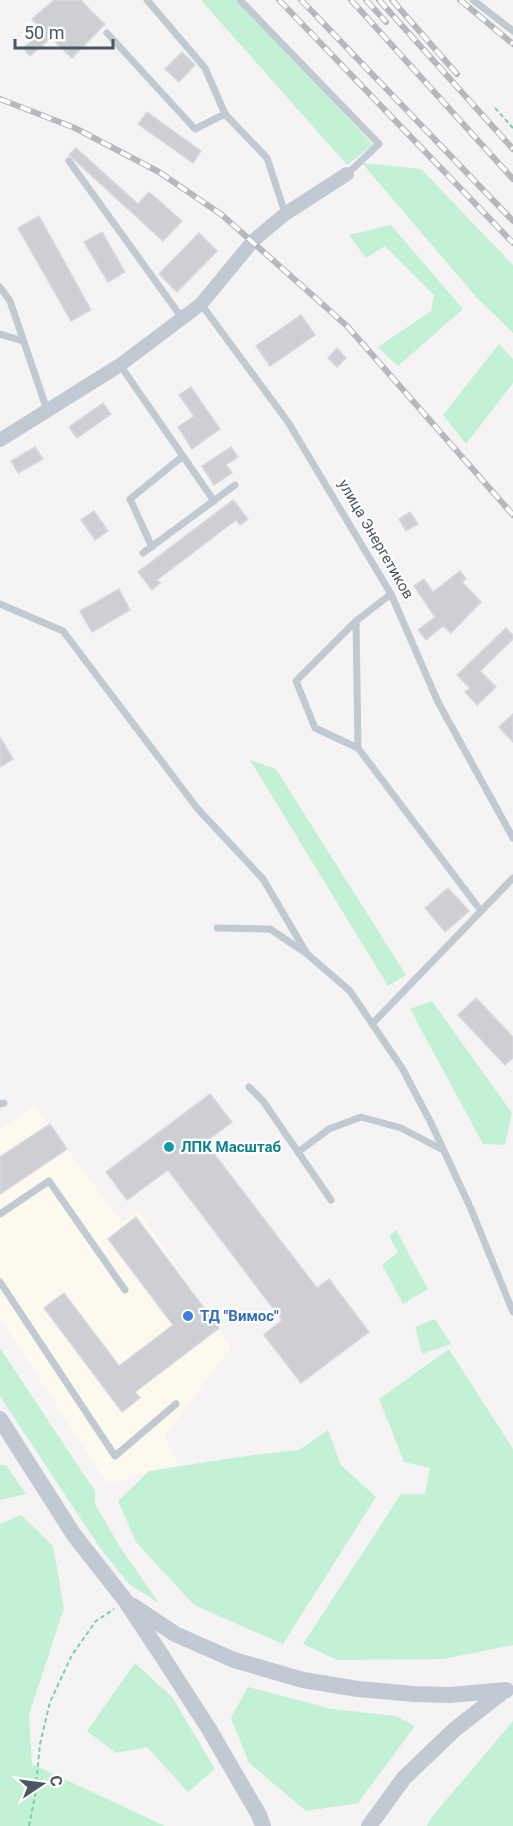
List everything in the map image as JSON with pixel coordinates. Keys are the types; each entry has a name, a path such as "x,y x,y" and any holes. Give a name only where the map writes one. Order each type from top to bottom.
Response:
{"street":[{"path":"0,440 120,365 201,304 253,241 285,214 347,174"},
{"path":"0,1419 74,1536 125,1600 209,1729 259,1815 263,1826"},
{"path":"125,1600 175,1634 234,1660 303,1680 358,1689 414,1694 450,1695 509,1687"},
{"path":"369,1826 404,1778 454,1731 509,1687"}],"lane":[{"path":"147,0 205,68 225,114 267,158 285,214"},
{"path":"240,0 379,144 347,174"},
{"path":"473,0 513,31"},
{"path":"107,33 195,129 225,114"},
{"path":"69,161 182,318"},
{"path":"0,287 10,301 47,410"},
{"name":"улица Энергетиков","path":"201,304 288,422 391,594 438,702 513,838"},
{"path":"0,334 23,341"},
{"path":"120,365 214,501"},
{"path":"152,547 130,500 183,456"},
{"path":"143,553 236,485"},
{"path":"391,594 356,621 296,681 315,728 358,748 480,911"},
{"path":"0,604 63,632 197,808 263,879 306,953"},
{"path":"356,621 358,748"},
{"path":"372,1024 513,878"},
{"path":"217,928 270,928 306,953 350,991 402,1068 471,1209 513,1312"},
{"path":"249,1087 263,1101 332,1200"},
{"path":"298,1152 329,1129 361,1117 401,1128 443,1150"},
{"path":"0,1214 49,1181 125,1290"},
{"path":"0,1282 115,1456 176,1404"}],"path":[{"path":"495,108 513,128"},
{"path":"29,1826 35,1796 40,1744 50,1702 72,1655 96,1621 125,1600"}],"shaded area":[{"path":"34,1105 122,1222 139,1211 231,1347 165,1436 178,1464 107,1484 0,1318 0,1130"}],"green space":[{"path":"201,0 241,0 373,145 347,165"},
{"path":"362,163 421,169 513,265 513,333 477,298"},
{"path":"391,225 463,309 398,366 378,347 431,311 434,295 385,246 366,258 349,235"},
{"path":"499,344 513,359 513,383 466,444 443,415"},
{"path":"250,760 276,769 406,975 388,986"},
{"path":"432,1001 512,1113 505,1145 483,1144 410,1009"},
{"path":"396,1230 428,1289 403,1304 382,1265 398,1252 389,1236"},
{"path":"435,1319 451,1344 422,1354 415,1327"},
{"path":"0,1348 95,1491 95,1504 120,1547 159,1603 130,1585 100,1548 0,1396"},
{"path":"449,1349 513,1449 513,1645 443,1659 337,1660 303,1644 401,1494 425,1494 430,1468 404,1462 379,1399"},
{"path":"328,1430 341,1465 376,1497 283,1644 194,1605 136,1542 118,1501 149,1471 299,1450"},
{"path":"0,1465 6,1465 26,1494 0,1500"},
{"path":"21,1515 53,1546 64,1608 29,1715 32,1764 165,1826 0,1826 0,1524"},
{"path":"135,1663 172,1697 215,1769 188,1792 147,1747 116,1753 87,1731"},
{"path":"248,1687 331,1709 396,1716 415,1726 358,1803 306,1811 249,1763 231,1718"},
{"path":"513,1721 513,1826 427,1826 431,1818"}],"building":[{"path":"54,0 81,0 105,24 72,58 51,38 30,56 23,48 43,31 32,19"},
{"path":"182,52 195,65 179,82 165,69"},
{"path":"147,112 201,151 193,163 138,124"},
{"path":"76,148 138,204 149,192 182,221 163,241 69,155"},
{"path":"39,216 91,310 71,321 18,228"},
{"path":"102,232 125,272 108,282 84,242"},
{"path":"199,233 217,251 177,292 159,274"},
{"path":"301,315 315,335 270,366 256,346"},
{"path":"337,348 346,358 337,367 328,358"},
{"path":"191,387 220,429 192,449 178,427 194,416 179,395"},
{"path":"103,403 111,414 77,438 69,427"},
{"path":"35,447 43,459 18,473 11,461"},
{"path":"231,447 238,457 226,465 232,473 214,485 202,466"},
{"path":"233,500 248,519 240,525 236,520 157,580 160,583 152,590 138,572"},
{"path":"94,511 108,531 95,540 81,520"},
{"path":"410,512 418,524 406,531 399,519"},
{"path":"460,571 466,579 462,582 481,602 451,633 443,626 426,640 418,630 435,617 414,586 424,579 433,592"},
{"path":"119,589 130,610 92,632 80,611"},
{"path":"506,628 513,635 513,639 480,671 496,687 477,705 465,692 470,688 457,675"},
{"path":"513,714 513,742 499,727"},
{"path":"0,737 13,759 0,767"},
{"path":"448,888 469,911 445,932 425,908"},
{"path":"476,998 513,1037 513,1058 505,1065 458,1015"},
{"path":"210,1094 232,1122 205,1142 317,1288 329,1279 369,1332 301,1383 264,1335 282,1320 168,1170 127,1200 106,1172"},
{"path":"50,1124 67,1149 0,1194 0,1157"},
{"name":"ТД \"Вимос\"","path":"136,1217 219,1328 135,1392 140,1398 122,1412 44,1308 64,1293 119,1366 173,1325 108,1239"}],"railway":[{"path":"279,0 513,243"},
{"path":"301,0 513,221"},
{"path":"351,0 513,179"},
{"path":"366,0 386,22"},
{"path":"379,0 513,149"},
{"path":"392,0 457,74"},
{"path":"460,0 513,44"},
{"path":"0,99 75,128 159,172 222,215 347,326 513,515"}],"place":[{"name":"ЛПК Масштаб","path":"169,1147"},
{"name":"ТД \"Вимос\"","path":"188,1316"}]}
